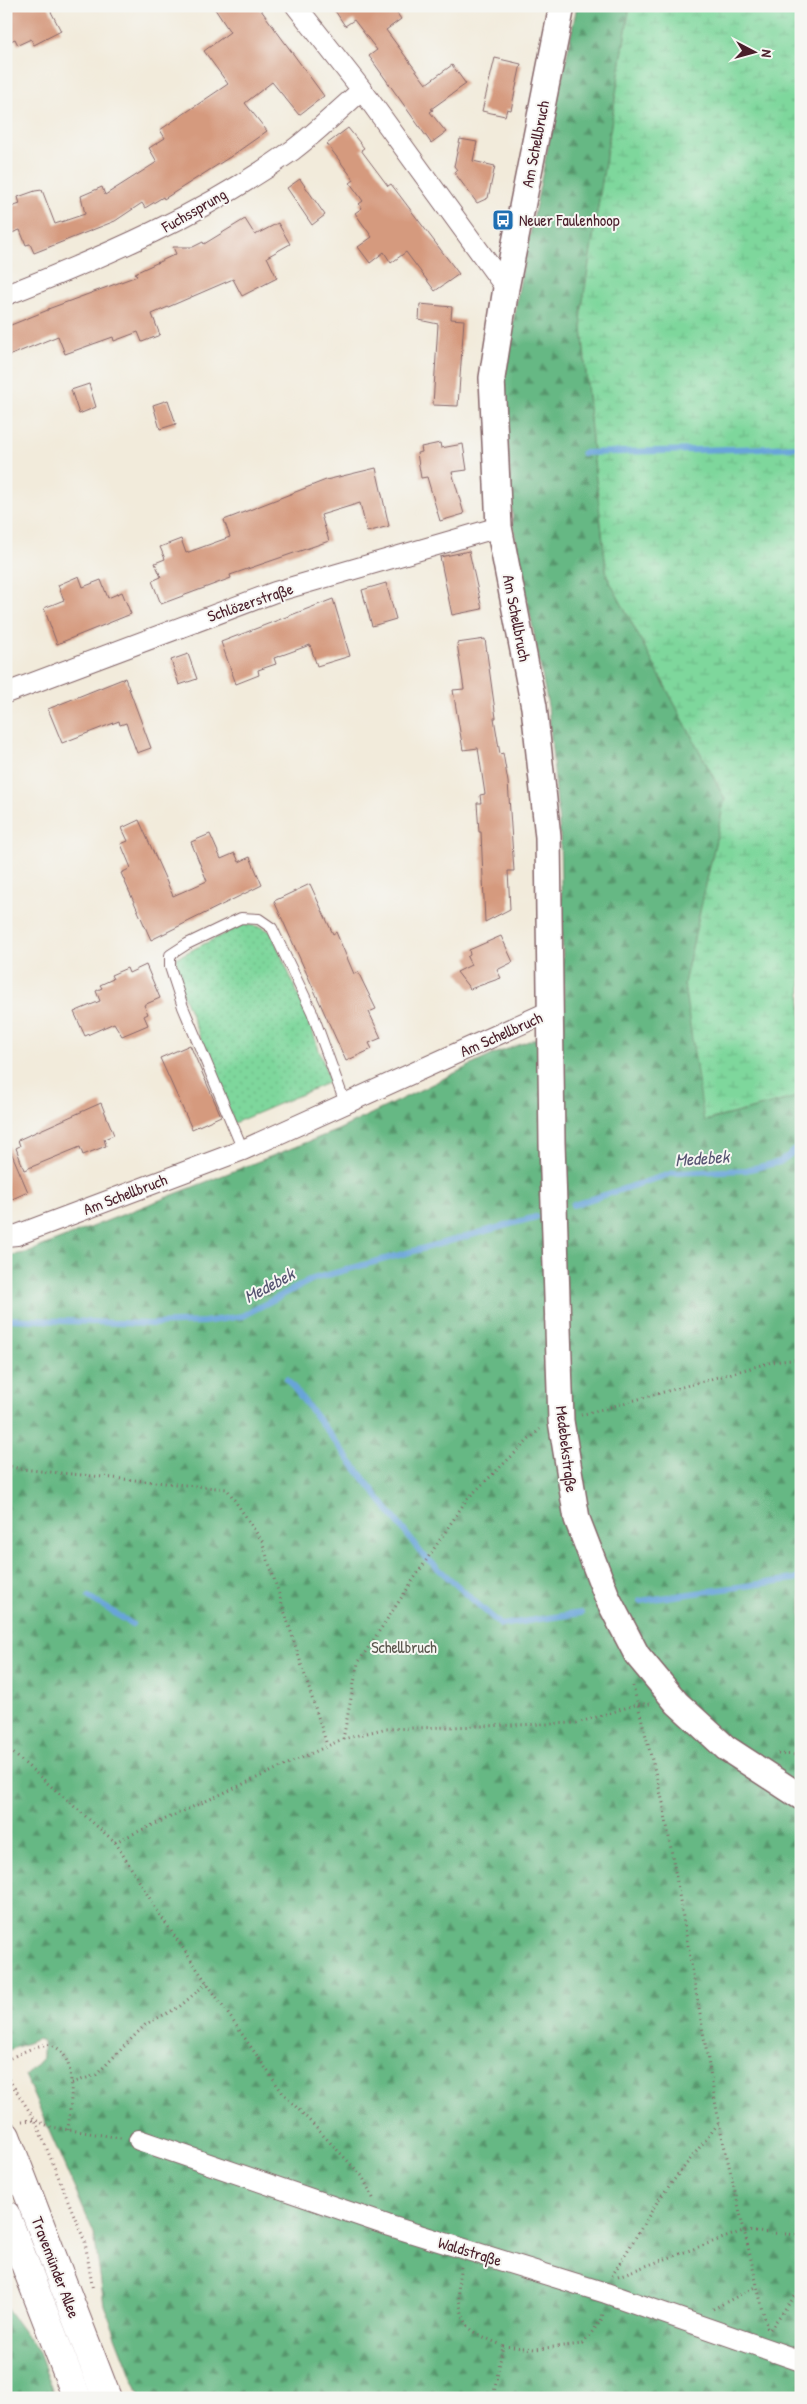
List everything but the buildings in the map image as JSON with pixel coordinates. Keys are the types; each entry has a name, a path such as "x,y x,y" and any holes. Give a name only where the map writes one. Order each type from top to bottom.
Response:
{"highway":[{"name":"Travemünder Allee","path":"14,2129 107,2398"},
{"name":"Travemünder Allee","path":"6,2215 77,2398"}],"street":[{"path":"296,6 362,90 506,288"},
{"name":"Am Schellbruch","path":"6,1236 17,1235 243,1150 550,1011 548,837 534,707 499,527 492,378 506,288 562,6"},
{"name":"Fuchssprung","path":"6,295 154,233 226,193 294,149 362,90"},
{"name":"Schlözerstraße","path":"6,693 275,592 499,527"},
{"name":"Medebekstraße","path":"550,1011 552,1153 562,1421 577,1519 608,1599 637,1655 677,1703 726,1748 801,1797"},
{"name":"Waldstraße","path":"139,2140 387,2225 606,2293 801,2361"}],"lane":[{"path":"243,1150 207,1069 183,1008 170,967 170,955 178,949 241,918 259,919 272,928 312,1012 345,1103"}],"path":[{"path":"343,1739 358,1662 468,1499 543,1426 772,1362 801,1359"},
{"path":"6,1465 20,1469 227,1489 262,1541 327,1745"},
{"path":"632,1685 664,1802 719,2123 743,2232 768,2332 801,2288"},
{"path":"115,1842 327,1745 383,1729 577,1723 638,1704 677,1703"},
{"path":"6,1747 115,1842 160,1915 282,2092 362,2176 387,2225"},
{"path":"773,1754 801,1755"},
{"path":"72,2083 96,2075 146,2024 179,2007 207,1982"},
{"path":"6,2060 50,2045 62,2052 70,2067 72,2083 68,2130"},
{"path":"6,2075 35,2120 85,2242 93,2294"},
{"path":"14,2129 35,2120 51,2128 139,2140"},
{"path":"719,2123 659,2198 610,2279 743,2232 801,2235"},
{"path":"467,2250 458,2276 458,2303 471,2329 503,2346 535,2349 584,2344 602,2319 606,2293"},
{"path":"493,2398 503,2346"}],"green space":[{"name":"Schellbruch","path":"577,6 630,6 581,314 593,452 607,576 725,799 684,984 705,1121 801,1096 801,2398 140,2398 104,2305 94,2233 25,2076 43,2057 43,2041 38,2039 9,2050 6,2043 6,1256 25,1253 338,1130 494,1054 564,1028 560,836 548,706 513,526 504,380 518,292"},
{"path":"630,6 801,6 801,1096 704,1121 684,984 725,799 607,576 593,452 581,314"},
{"path":"244,924 262,927 271,932 307,1015 330,1082 234,1123 180,987 176,958"},
{"path":"6,2308 39,2353 56,2398 6,2398"}],"waterway":[{"path":"583,453 801,447"},
{"name":"Medebek","path":"573,1205 673,1173 746,1170 780,1162 801,1146"},
{"name":"Medebek","path":"6,1319 150,1324 204,1322 242,1316 313,1279 536,1217"},
{"path":"287,1379 422,1554 501,1625 581,1613"},
{"path":"640,1601 801,1578"},
{"path":"89,1597 132,1624"}],"place":[{"name":"Neuer Faulenhoop","path":"503,220"}]}
